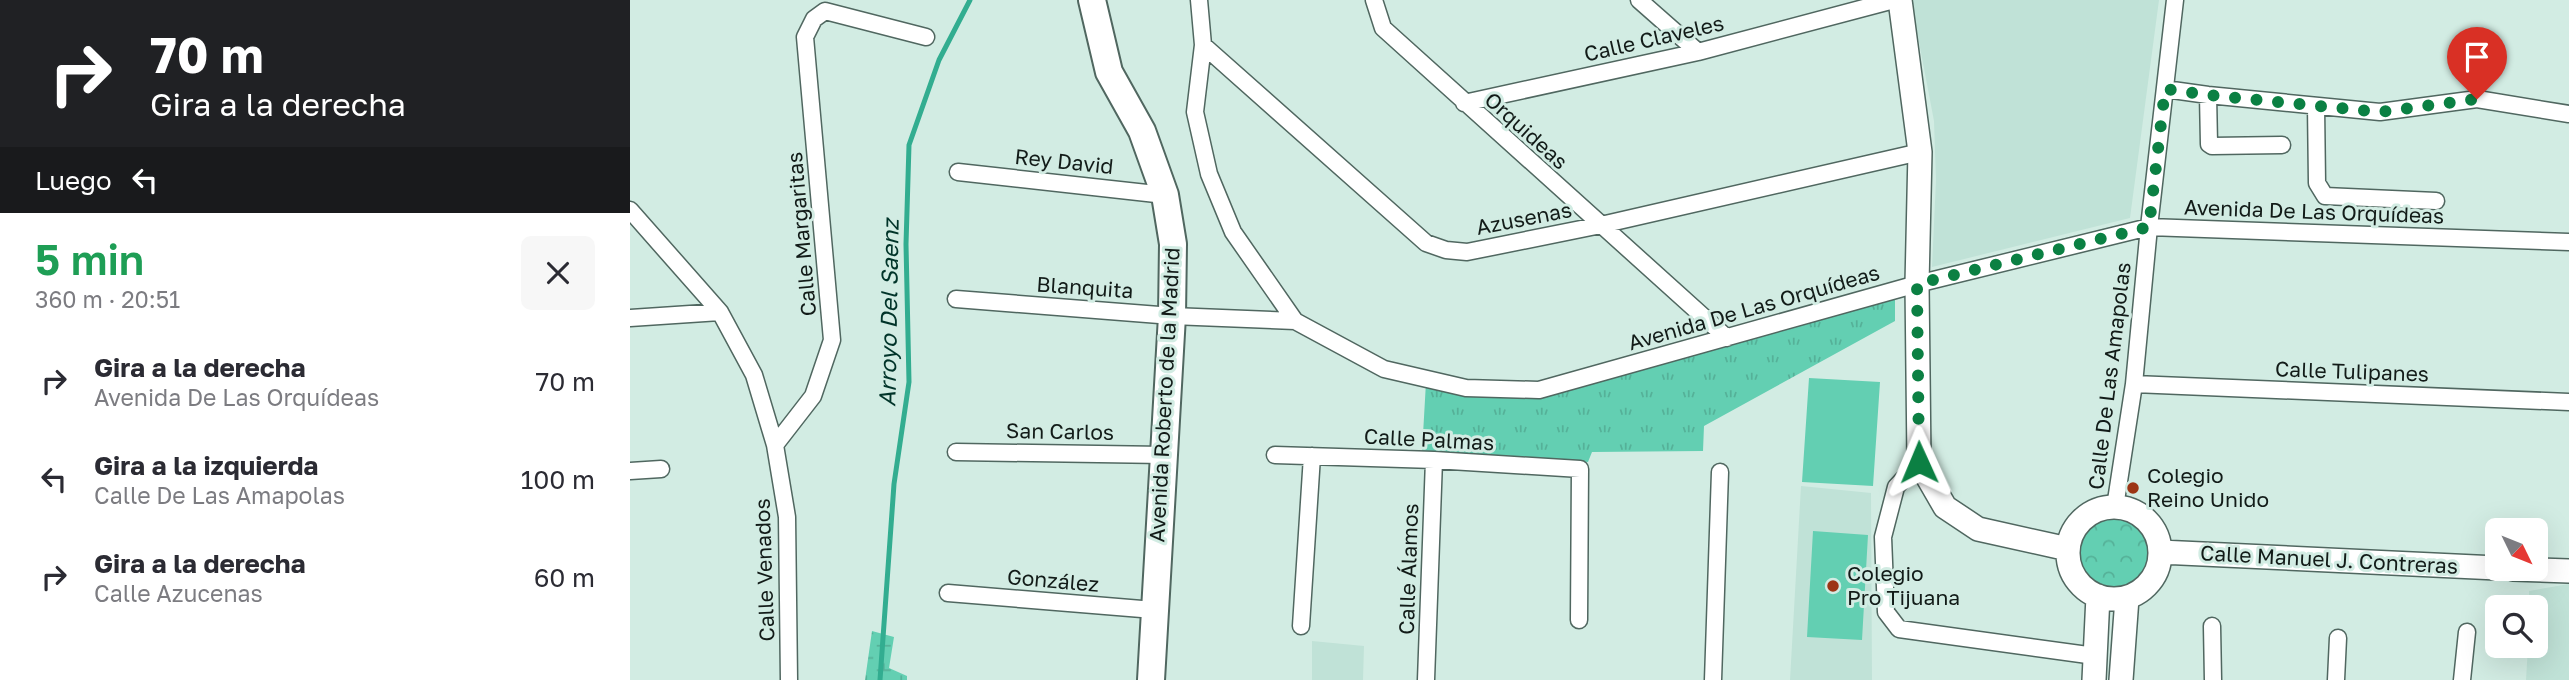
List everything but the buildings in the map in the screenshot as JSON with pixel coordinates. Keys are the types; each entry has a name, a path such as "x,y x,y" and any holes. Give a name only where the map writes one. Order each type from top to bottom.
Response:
{"main road":[{"name":"Avenida Roberto de la Madrid","path":"1092,0 1109,72 1142,131 1165,195 1173,244 1172,316 1151,680"}],"street":[{"path":"1199,0 1203,46 1195,112 1209,174 1233,232 1295,321"},
{"name":"Orquideas","path":"1374,0 1383,28 1727,338"},
{"path":"1639,0 1698,52"},
{"name":"Calle Claveles","path":"1464,103 1698,52 1894,0"},
{"path":"1899,0 1920,152 1917,284 1919,462 1945,507 1978,529 2068,549"},
{"name":"Calle De Las Amapolas","path":"2115,507 2134,384 2175,0"},
{"name":"Calle Margaritas","path":"775,445 813,396 832,340 805,37 814,19 825,11 926,37"},
{"name":"Azusenas","path":"1203,46 1426,243 1446,250 1467,252 1601,225 1920,152"},
{"path":"2165,89 2380,112 2477,99 2569,114"},
{"path":"2208,95 2209,144 2281,145"},
{"path":"2316,106 2317,183 2325,197 2436,201"},
{"name":"Rey David","path":"958,172 1165,195"},
{"name":"Calle Venados","path":"630,210 720,312 754,375 775,445 787,517 789,680"},
{"name":"Avenida De Las Orquídeas","path":"1295,321 1384,369 1466,388 1539,390 1917,284 2149,227 2569,242"},
{"name":"Blanquita","path":"956,299 1172,316 1295,321"},
{"path":"630,318 720,312"},
{"name":"Calle Tulipanes","path":"2134,384 2569,402"},
{"name":"San Carlos","path":"956,452 1164,455"},
{"name":"Calle Palmas","path":"1275,455 1434,460 1580,469 1579,621"},
{"path":"1301,626 1312,456"},
{"name":"Calle Álamos","path":"1426,680 1434,460"},
{"path":"1919,462 1896,487 1883,537 1886,612 1899,629 2095,656"},
{"path":"630,471 661,469"},
{"path":"1713,680 1720,472"},
{"path":"2115,507 2132,511 2147,520 2157,535 2161,552 2151,581 2127,598 2112,599 2098,596 2081,586 2071,569 2068,549 2073,533 2083,519 2098,510 2115,507"},
{"name":"Calle Manuel J. Contreras","path":"2161,552 2485,567"},
{"path":"2548,570 2569,571"},
{"name":"González","path":"948,593 1154,610"},
{"path":"2094,680 2098,596"},
{"path":"2121,680 2127,598"},
{"path":"2212,626 2213,680"},
{"path":"2462,680 2467,632"},
{"path":"2336,680 2337,638"}],"shaded area":[{"path":"1911,0 2159,0 2130,218 1932,267 1936,180 1934,121"},
{"name":"Colegio Pro Tijuana","path":"1801,486 1871,493 1872,680 1790,680"},
{"path":"2569,584 2569,680 2526,680 2527,658 2548,658 2548,595 2529,595 2529,591"},
{"path":"1312,641 1364,646 1363,680 1312,680"}],"green space":[{"path":"1895,294 1895,321 1704,426 1703,451 1592,452 1588,462 1422,452 1426,382 1534,389"},
{"path":"1809,378 1880,382 1873,486 1802,482"},
{"path":"2113,518 2127,521 2139,528 2146,540 2149,554 2146,568 2139,580 2127,587 2113,590 2099,587 2087,580 2080,568 2077,554 2080,540 2087,528 2099,521"},
{"path":"1813,531 1868,535 1862,640 1807,637"},
{"path":"872,631 894,637 889,668 907,676 907,680 865,680"}],"waterway":[{"name":"Arroyo Del Saenz","path":"880,680 894,484 909,382 906,244 909,145 939,60 970,0"}],"place":[{"name":"Colegio Reino Unido","path":"2133,488"},
{"name":"Colegio Pro Tijuana","path":"1833,586"}],"route":[{"path":"1919,462 1917,284 2149,227 2165,89 2380,112 2477,99"}]}
